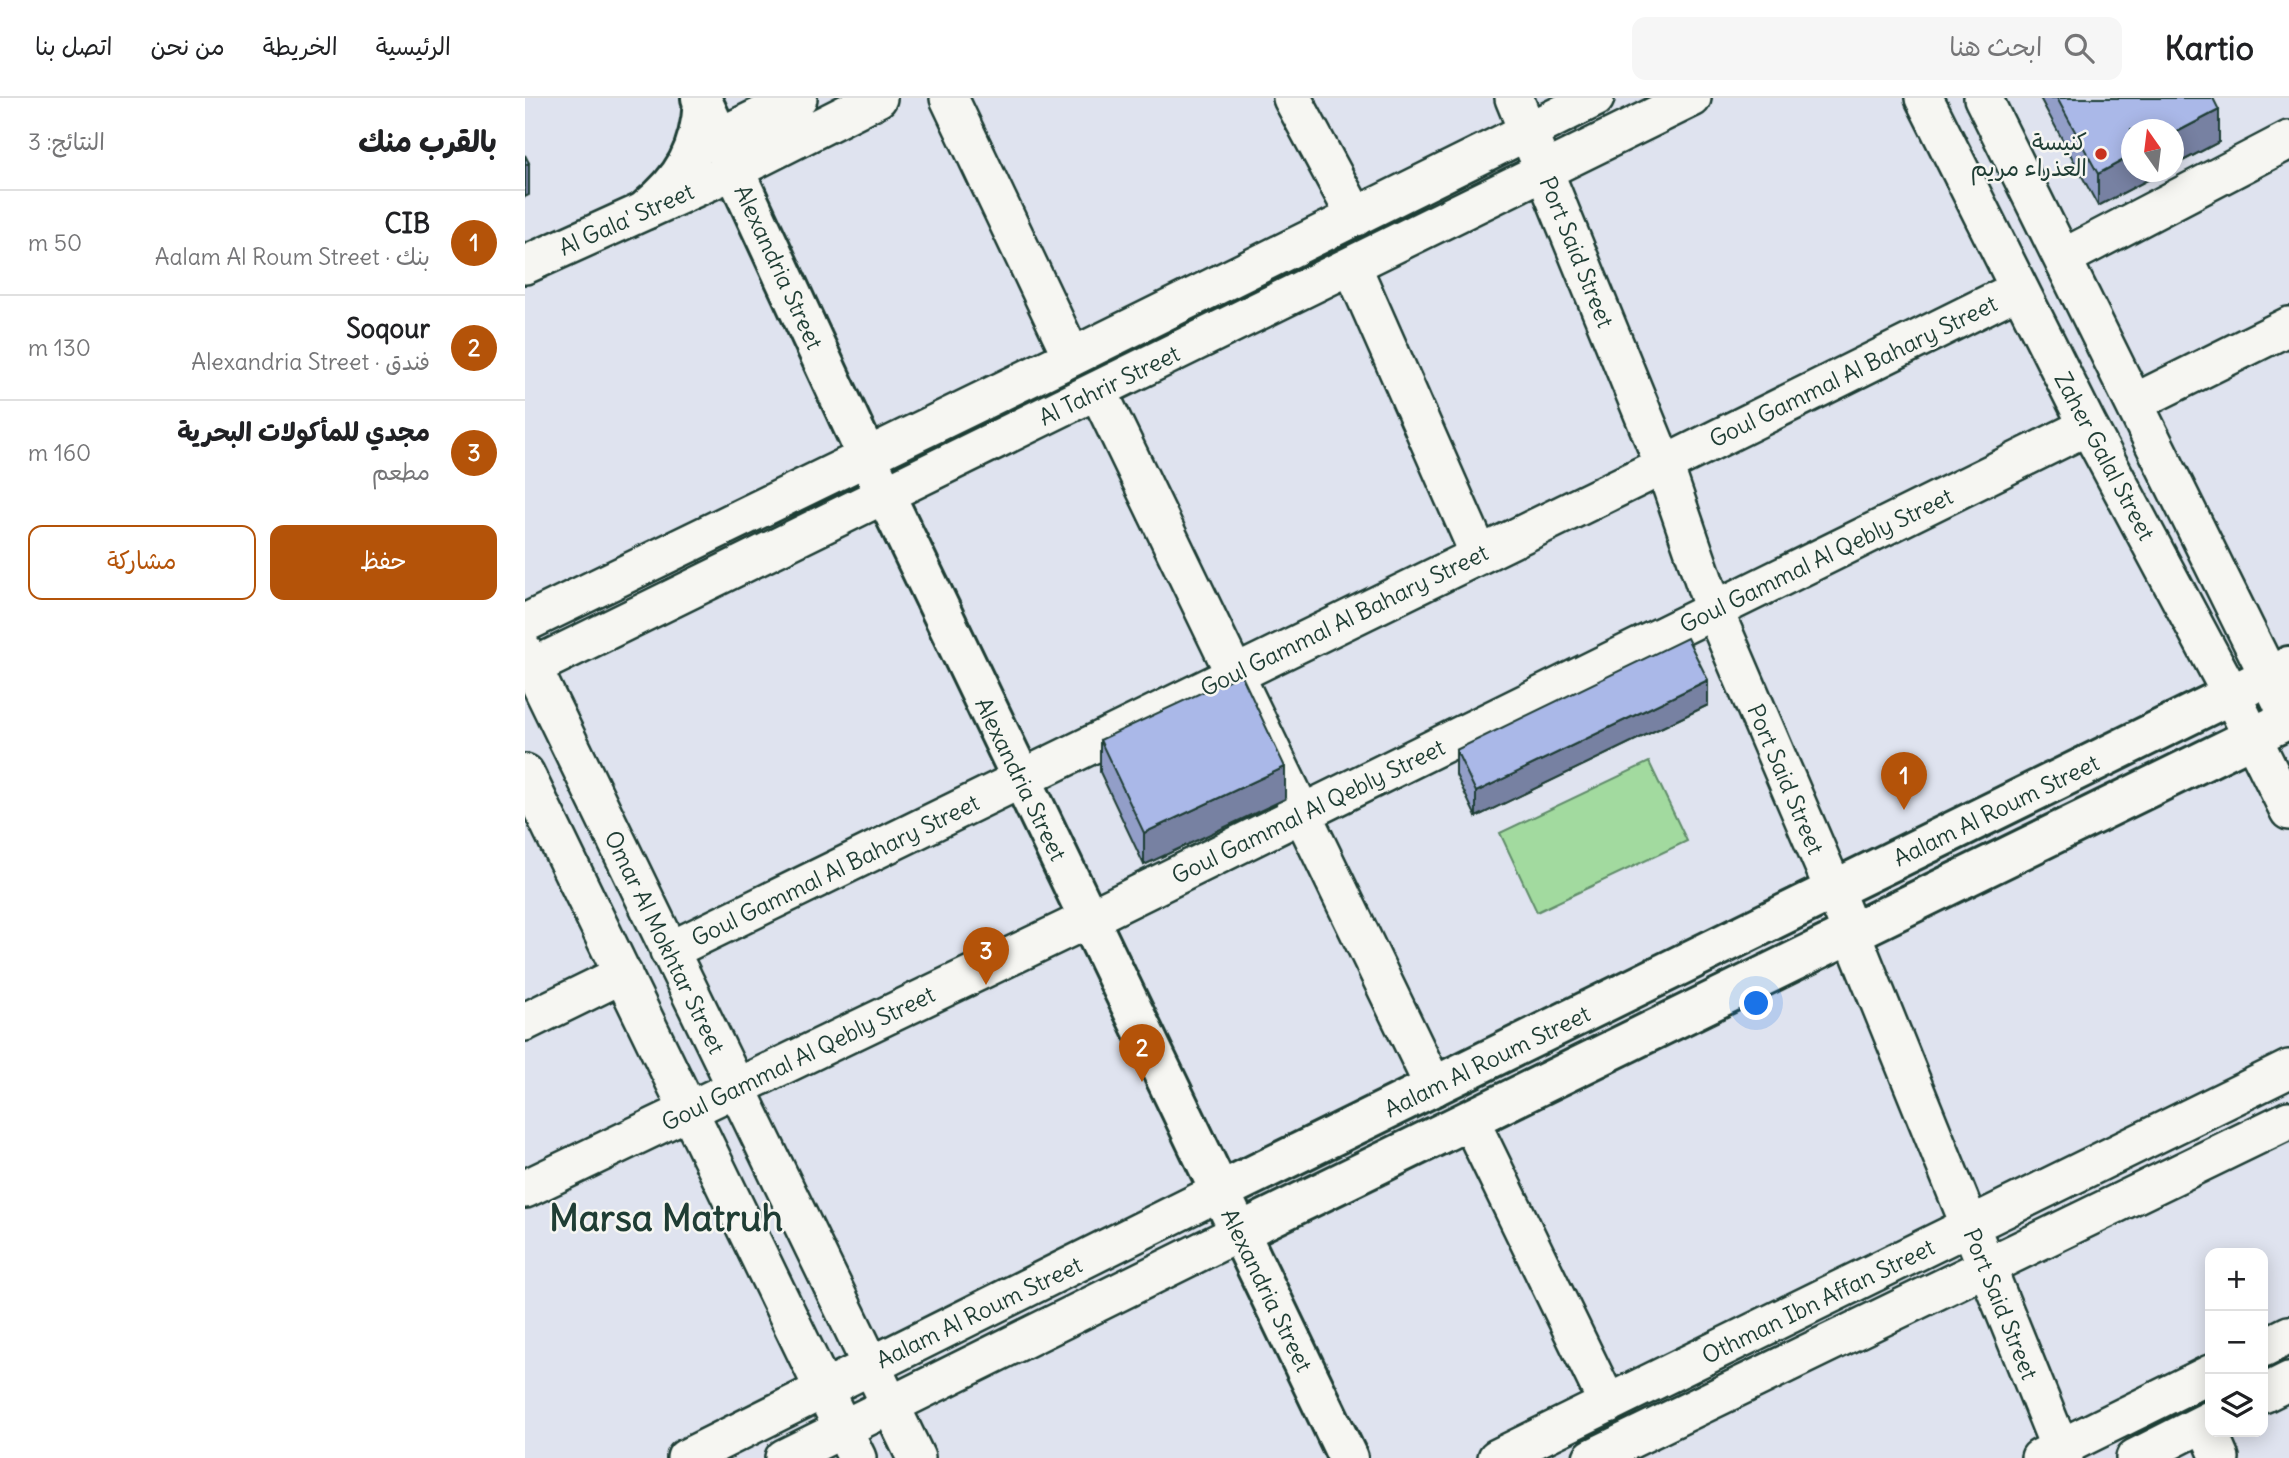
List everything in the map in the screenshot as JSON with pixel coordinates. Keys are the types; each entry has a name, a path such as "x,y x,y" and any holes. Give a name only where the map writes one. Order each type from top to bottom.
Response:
{"street":[{"name":"Al Gala' Street","path":"525,265 647,209 727,154 798,98"},
{"name":"Al Gala' Street","path":"727,154 878,98"},
{"path":"949,98 1072,357"},
{"path":"1292,98 1356,217"},
{"name":"Port Said Street","path":"1514,98 1664,466 1714,610 1834,890 1985,1267 2055,1455"},
{"name":"Al Tahrir Street","path":"525,623 1072,357 1595,98"},
{"name":"Al Tahrir Street","path":"528,664 885,495 1692,98"},
{"name":"Zaher Galal Street","path":"1924,98 2088,426 2231,694 2289,811"},
{"name":"Zaher Galal Street","path":"1983,98 2134,403 2279,671 2289,718"},
{"name":"Alexandria Street","path":"702,100 885,495 1348,1458"},
{"path":"647,209 677,181 689,163 702,123 702,100"},
{"path":"2063,258 2289,140"},
{"path":"1352,266 1479,554"},
{"name":"Goul Gammal Al Bahary Street","path":"669,951 1664,466 2019,289"},
{"path":"2134,403 2289,326"},
{"path":"1098,391 1434,1087"},
{"name":"Goul Gammal Al Qebly Street","path":"525,1189 1088,919 2088,426"},
{"name":"Omar Al Mokhtar Street","path":"528,664 916,1458"},
{"name":"Aalam Al Roum Street","path":"686,1458 1219,1192 2279,671"},
{"name":"Aalam Al Roum Street","path":"784,1458 850,1443 890,1406 2289,718"},
{"path":"525,773 850,1443"},
{"path":"525,1022 622,974"},
{"name":"Othman Ibn Affan Street","path":"1497,1458 2289,1069"},
{"path":"1470,1120 1608,1404"},
{"name":"Othman Ibn Affan Street","path":"1592,1458 2289,1120"},
{"path":"2268,1346 2289,1335"},
{"path":"2055,1455 2205,1377"},
{"path":"2268,1392 2289,1381"},
{"path":"2134,1458 2205,1423"},
{"path":"2212,1437 2220,1458"}],"green space":[{"path":"1649,762 1687,841 1537,912 1500,833"}],"building":[{"path":"2057,98 2213,98 2219,110 2184,128 2184,119 2121,119 2121,161 2098,174"},
{"path":"1687,638 1708,680 1476,792 1456,750"},
{"path":"1241,674 1285,767 1144,833 1100,740"}],"place":[{"name":"كنيسة العذراء مريم","path":"2101,154"},
{"name":"CIB","path":"1904,810"},
{"name":"مجدي للمأكولات البحرية","path":"986,985"},
{"name":"Soqour","path":"1142,1082"}],"district":[{"name":"Marsa Matruh","path":"666,1218"}]}
